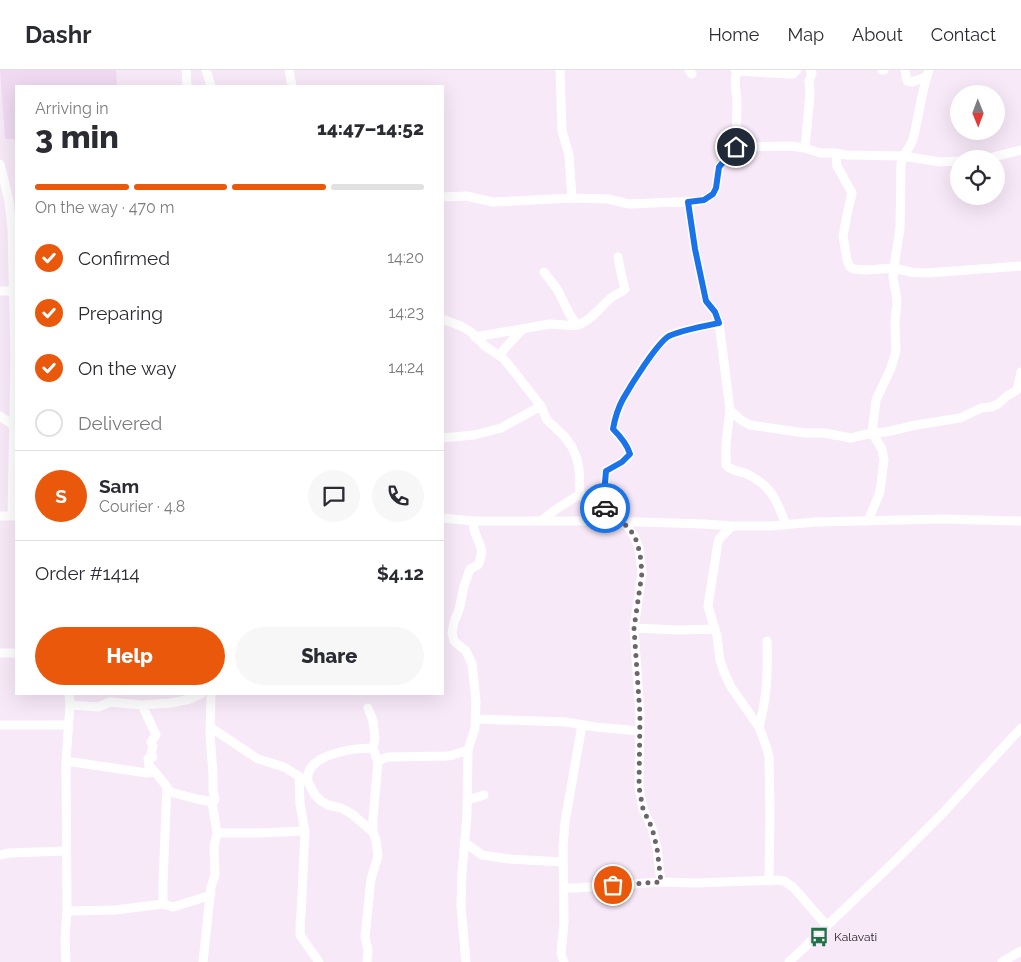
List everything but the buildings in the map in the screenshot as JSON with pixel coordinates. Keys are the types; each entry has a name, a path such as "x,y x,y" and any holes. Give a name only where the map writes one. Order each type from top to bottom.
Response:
{"street":[{"path":"186,70 187,85"},
{"path":"206,70 211,85"},
{"path":"289,70 292,85"},
{"path":"560,70 562,131 569,155 572,198"},
{"path":"444,197 466,196 493,202 572,198 608,199 629,204 704,200 713,194 716,188 719,167 736,147 737,100 734,79 736,70 788,74 793,74 798,70 811,71 805,148"},
{"path":"904,70 907,81 912,82 928,74"},
{"path":"868,521 880,492 884,460 882,449 872,434 876,400 893,364 896,351 895,323 897,300 894,268 900,229 900,168 903,156 914,137 928,74"},
{"path":"736,147 790,146 820,153 836,152 846,155 903,156 940,162 950,161"},
{"path":"1005,154 1021,150"},
{"path":"836,152 837,166 852,193 843,236 849,265 854,269 894,268 927,273 1021,266"},
{"path":"0,164 11,218 15,334"},
{"path":"688,202 695,249 706,301 715,312 719,323 730,410 726,444 726,467 748,474 768,488 786,525"},
{"path":"476,337 554,324 577,325 584,322 614,295 625,289 618,257"},
{"path":"544,272 557,289 577,325"},
{"path":"0,291 13,291"},
{"path":"444,320 471,332 485,346 503,358 541,406 547,420 569,442 577,459 580,494 584,498 603,506 623,522 630,529 636,540 639,548 642,573 634,628 640,715 640,794 643,809 652,828 657,848 661,882"},
{"path":"603,506 606,471 622,462 630,454 620,436 613,429 624,399 641,371 656,349 667,338 677,333 719,323"},
{"path":"499,356 522,329"},
{"path":"730,410 750,425 805,433 824,433 851,438 916,425 948,421 966,416 981,408 992,407 1016,390 1021,372"},
{"path":"0,516 14,516 13,425 15,379"},
{"path":"444,438 474,435 501,428 541,406"},
{"path":"0,416 13,425"},
{"path":"542,522 555,510 580,494"},
{"path":"444,518 473,521 623,522 732,526 942,519 1021,521"},
{"path":"466,962 461,897 468,800 468,750 476,719 475,686 472,664 466,651 454,641 452,630 470,569 478,565 482,554 482,548 473,529 473,521"},
{"path":"732,526 720,538 717,544 708,606 724,672 731,687 759,727 768,749 770,764 768,881"},
{"path":"634,628 715,629"},
{"path":"444,641 454,641"},
{"path":"759,727 766,694 768,670 767,641"},
{"path":"0,653 15,653"},
{"path":"66,962 66,761 69,695"},
{"path":"70,706 98,706 110,702 142,705 176,702 199,695"},
{"path":"203,962 211,887 215,875 214,846 217,833 212,802 215,800 210,727 210,695"},
{"path":"142,705 156,735 151,742 153,757 148,759 149,766 168,787 170,792 212,802"},
{"path":"367,962 368,950 365,937 371,879 378,856 374,832 373,806 378,762 373,748 375,739 373,721 368,708"},
{"path":"476,719 566,722 639,731"},
{"path":"1,726 68,725"},
{"path":"564,962 561,954 564,922 563,862 565,822 582,725"},
{"path":"210,727 258,759 284,766 308,782"},
{"path":"789,962 943,813 1021,728"},
{"path":"373,748 351,749 319,760 314,764 307,776 315,795 321,801 347,811 374,832"},
{"path":"378,762 388,757 453,755 468,750"},
{"path":"66,761 147,774 155,772"},
{"path":"298,776 305,832 299,920 300,935 319,962"},
{"path":"163,904 168,787"},
{"path":"468,800 484,795"},
{"path":"217,833 305,832"},
{"path":"468,845 482,855 509,859 563,862"},
{"path":"0,855 66,850"},
{"path":"563,888 661,882 696,883 778,880 788,883 797,890 827,926"},
{"path":"67,910 115,910 163,904 173,907 211,894"},
{"path":"1002,962 1021,950"}],"shaded area":[{"path":"0,70 116,70 117,85 15,85 15,139 5,139"}],"way so far":[{"path":"605,508 630,529 638,544 640,553 642,573 634,628 640,715 639,787 643,809 652,828 657,848 661,882 613,885"}],"place":[{"name":"Kalavati","path":"819,937"}],"route":[{"path":"605,508 603,506 606,471 622,462 630,454 620,436 613,429 615,420 624,399 641,371 666,338 677,333 719,323 715,312 706,301 700,277 688,202 704,200 715,192 719,167 736,147"}]}
